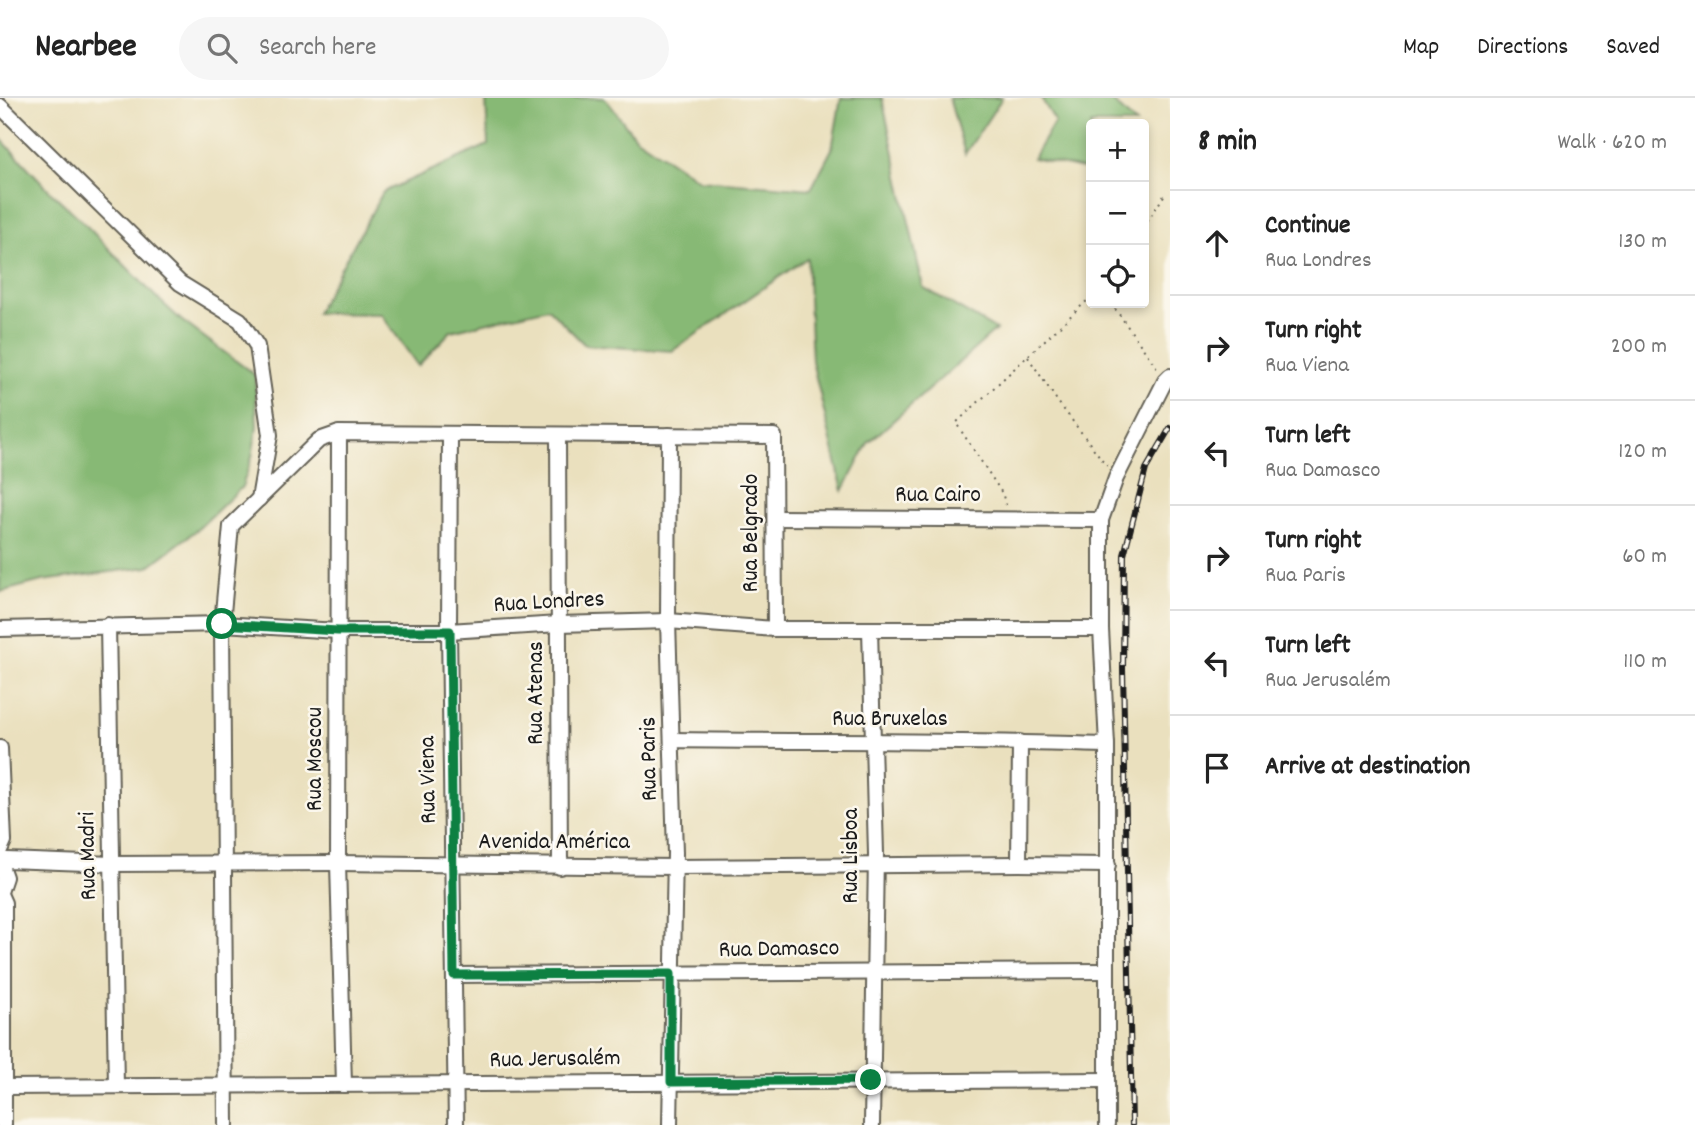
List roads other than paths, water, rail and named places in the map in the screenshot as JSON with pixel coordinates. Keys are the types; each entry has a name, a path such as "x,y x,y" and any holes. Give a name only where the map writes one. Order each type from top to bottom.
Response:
{"street":[{"path":"0,106 180,283 240,320 257,346 270,435 259,499"},
{"path":"1107,1125 1107,745 1101,629 1101,520 1116,478 1168,378"},
{"path":"226,1125 222,624 231,526 319,440 339,433 669,435"},
{"name":"Rua Moscou","path":"339,433 338,863 344,1085"},
{"name":"Rua Viena","path":"450,434 456,1125"},
{"name":"Rua Atenas","path":"558,435 560,867"},
{"name":"Rua Belgrado","path":"669,435 774,436 775,629"},
{"name":"Rua Paris","path":"669,435 668,621 674,867 670,1125"},
{"name":"Rua Cairo","path":"775,517 1101,520"},
{"name":"Rua Londres","path":"0,629 222,624 338,631 450,631 668,621 775,629 1101,629"},
{"name":"Rua Madri","path":"108,625 116,1086"},
{"name":"Rua Lisboa","path":"870,629 875,866 872,1125"},
{"name":"Rua Bruxelas","path":"672,740 1107,745"},
{"path":"1019,864 1020,742"},
{"path":"0,748 4,841 0,850"},
{"name":"Avenida América","path":"0,862 7,859 112,864 338,863 560,867 1108,865"},
{"path":"0,862 5,877 0,893 4,903 4,1125"},
{"name":"Rua Damasco","path":"454,975 1105,971"},
{"name":"Rua Jerusalém","path":"5,1087 1107,1080"}],"railway":[{"path":"1132,1125 1123,669 1124,555 1146,469 1170,428"}]}
